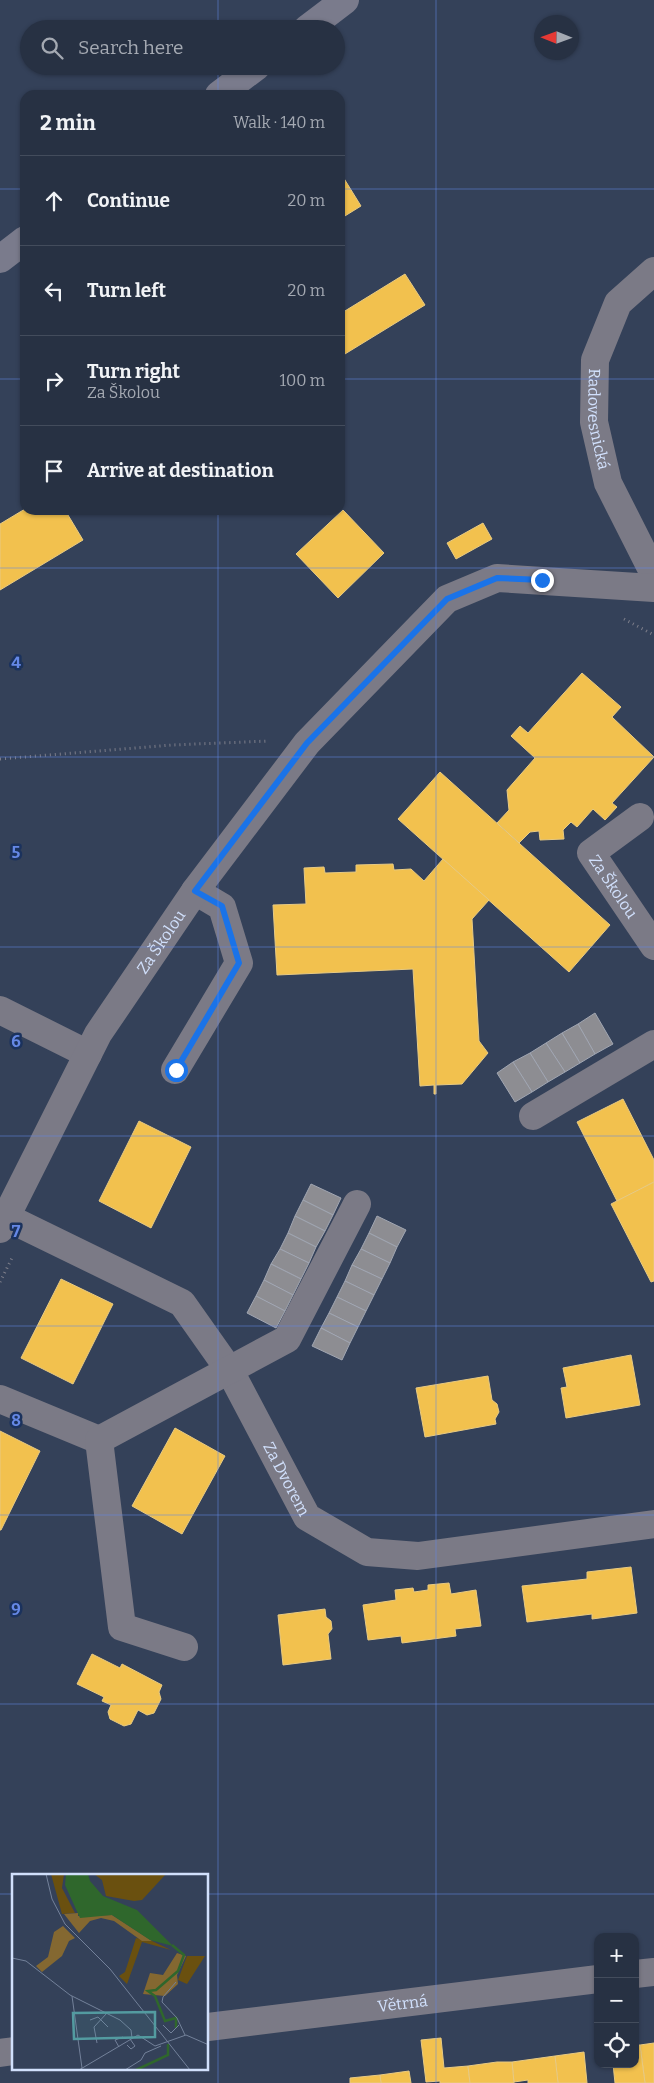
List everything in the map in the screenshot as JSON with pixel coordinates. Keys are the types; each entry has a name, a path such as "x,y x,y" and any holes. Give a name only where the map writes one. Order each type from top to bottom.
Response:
{"main road":[{"path":"319,20 345,0"},
{"path":"225,90 245,75"},
{"path":"0,259 20,244"}],"street":[{"name":"Radovesnická","path":"654,271 618,303 595,360 594,422 608,483 654,574"},
{"name":"Za Školou","path":"3,1223 98,1034 195,891 307,743 447,599 497,578 654,588"},
{"name":"Za Školou","path":"640,817 591,853 654,946"},
{"path":"176,1070 239,963 222,906 195,891"},
{"path":"0,1010 88,1054"},
{"path":"532,1116 654,1044"},
{"path":"99,1440 288,1339 357,1204"},
{"name":"Za Dvorem","path":"3,1223 182,1303 230,1371 307,1517 368,1552 418,1556 654,1524"},
{"path":"0,1399 99,1440"},
{"path":"99,1440 122,1627 184,1647"},
{"path":"639,1974 654,1972"},
{"name":"Větrná","path":"209,2028 594,1980"}],"path":[{"path":"0,759 221,743 268,741 307,743"}],"building: Homes":[{"path":"345,180 361,206 345,216"},
{"path":"405,274 425,305 345,354 345,311"},
{"path":"20,512 20,515 68,515 83,540 0,590 0,524"},
{"path":"345,512 384,553 338,598 296,554 338,515 345,515"},
{"path":"483,523 492,539 456,559 447,543"},
{"path":"582,673 621,707 612,717 654,757 612,803 617,807 605,820 593,809 577,827 571,822 563,830 564,839 540,840 539,831 530,832 519,843 497,823 509,810 507,790 535,758 511,736 520,726 528,733"},
{"path":"440,772 610,925 569,972 398,819"},
{"path":"443,859 489,900 472,919 479,1041 488,1053 462,1084 436,1085 436,1094 434,1094 434,1085 420,1086 413,969 277,975 273,905 306,904 304,868 324,867 325,873 356,872 356,865 393,864 394,870 411,869 424,881"},
{"path":"623,1099 654,1160 654,1182 617,1201 577,1122"},
{"path":"139,1121 191,1147 151,1228 99,1201"},
{"path":"654,1182 654,1281 651,1282 611,1204"},
{"path":"61,1279 113,1304 73,1384 21,1358"},
{"path":"631,1355 640,1405 566,1418 561,1388 567,1387 563,1368"},
{"path":"488,1376 492,1400 497,1404 499,1412 495,1419 496,1424 425,1437 416,1388"},
{"path":"175,1428 225,1456 182,1534 132,1506"},
{"path":"0,1431 40,1451 1,1530 0,1530"},
{"path":"631,1567 637,1613 592,1619 592,1614 527,1622 522,1586 587,1579 587,1572"},
{"path":"449,1583 451,1594 476,1590 481,1626 455,1629 456,1636 402,1643 401,1636 368,1640 363,1605 396,1600 395,1590 413,1588 414,1592 428,1590 428,1585"},
{"path":"325,1609 326,1617 331,1621 332,1629 328,1634 331,1659 283,1665 278,1615"},
{"path":"92,1654 120,1668 122,1664 162,1685 159,1692 161,1699 154,1713 147,1715 138,1710 131,1724 124,1726 110,1719 108,1712 111,1705 102,1701 104,1697 77,1684"},
{"path":"441,2038 444,2068 468,2066 470,2083 426,2082 421,2040"},
{"path":"654,2043 654,2083 645,2083 640,2045"},
{"path":"640,2045 645,2083 615,2083 613,2068 639,2068"},
{"path":"584,2052 587,2083 558,2083 555,2056"},
{"path":"555,2056 558,2083 528,2083 528,2080 514,2082 512,2062"},
{"path":"512,2062 514,2083 470,2083 468,2066"},
{"path":"409,2071 411,2083 381,2083 380,2075"},
{"path":"380,2075 381,2083 350,2083 350,2078"}],"building: Industry":[{"path":"595,1013 613,1044 595,1054 578,1024"},
{"path":"578,1024 595,1054 580,1063 562,1033"},
{"path":"562,1033 580,1063 565,1072 546,1043"},
{"path":"546,1043 565,1072 548,1082 530,1053"},
{"path":"530,1053 548,1082 532,1092 513,1062"},
{"path":"513,1062 532,1092 515,1102 497,1073"},
{"path":"311,1184 341,1198 333,1215 303,1200"},
{"path":"303,1200 333,1215 325,1231 295,1216"},
{"path":"295,1216 325,1231 316,1247 288,1233"},
{"path":"377,1216 406,1230 397,1247 369,1233"},
{"path":"288,1233 316,1247 309,1263 280,1249"},
{"path":"369,1233 397,1247 390,1263 361,1249"},
{"path":"280,1249 309,1263 301,1279 271,1264"},
{"path":"361,1249 390,1263 382,1279 352,1265"},
{"path":"271,1264 301,1279 293,1295 264,1280"},
{"path":"352,1265 382,1279 374,1295 345,1281"},
{"path":"264,1280 293,1295 285,1311 256,1296"},
{"path":"345,1281 374,1295 366,1311 337,1297"},
{"path":"256,1296 285,1311 276,1328 247,1313"},
{"path":"337,1297 366,1311 358,1327 329,1313"},
{"path":"329,1313 358,1327 350,1343 321,1328"},
{"path":"321,1328 350,1343 342,1360 312,1346"}],"route":[{"path":"176,1070 239,963 222,906 195,891 307,743 447,599 497,578 542,580"}]}
